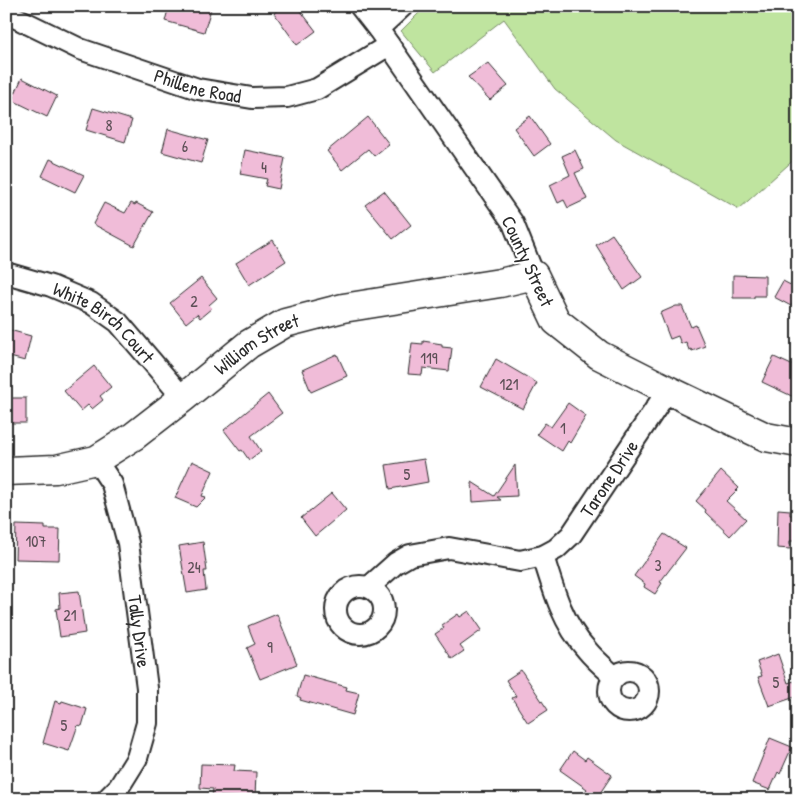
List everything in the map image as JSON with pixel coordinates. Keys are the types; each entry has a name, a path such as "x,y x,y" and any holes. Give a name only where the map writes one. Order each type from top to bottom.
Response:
{"street":[{"name":"County Street","path":"360,6 513,223 534,275 556,321 599,355 668,390 766,437 798,443"},
{"path":"378,29 403,6"},
{"name":"Phillene Road","path":"6,13 80,49 198,89 252,98 288,97 317,89 389,46"},
{"name":"White Birch Court","path":"6,273 51,286 91,303 118,322 183,398"},
{"name":"William Street","path":"6,471 56,469 96,460 134,436 249,344 285,323 343,308 500,283 534,275"},
{"name":"Tarone Drive","path":"369,587 396,563 410,555 449,548 520,561 543,556 556,549 571,535 668,390"},
{"name":"Tally Drive","path":"96,460 112,484 128,543 147,688 147,723 137,758 119,787 106,799"},
{"path":"543,556 556,599 568,624 586,649 615,677"}],"green space":[{"path":"426,6 791,6 790,11 798,33 798,156 739,209 616,140 555,89 504,19 435,72 401,31"}],"building":[{"path":"169,6 201,6 211,9 204,32 165,21"},
{"path":"283,6 297,6 316,31 297,45 274,13"},
{"path":"488,63 508,86 490,100 468,77"},
{"path":"22,78 57,96 47,117 12,100"},
{"path":"93,108 132,120 125,142 86,130"},
{"path":"530,116 550,144 534,156 514,128"},
{"path":"368,117 389,144 374,156 368,149 342,170 327,151"},
{"path":"168,129 208,140 201,163 162,152"},
{"path":"245,150 285,158 279,189 265,186 267,179 240,174"},
{"path":"575,150 584,169 575,173 587,199 568,208 564,200 558,203 550,185 570,175 562,156"},
{"path":"50,159 84,175 75,192 42,176"},
{"path":"384,191 411,225 393,239 365,205"},
{"path":"104,203 125,213 131,203 135,205 136,203 153,212 134,246 93,224"},
{"path":"612,234 642,277 624,290 596,245"},
{"path":"273,240 286,261 249,285 236,263"},
{"path":"733,275 765,276 765,296 733,298"},
{"path":"201,278 217,298 209,305 212,308 200,318 197,314 186,323 170,303"},
{"path":"783,281 798,289 798,294 791,306 774,297"},
{"path":"676,306 682,306 691,327 696,325 705,346 692,351 691,349 689,350 686,342 681,344 678,336 670,339 660,313"},
{"path":"6,329 31,336 25,361 6,356"},
{"path":"423,341 442,344 442,347 452,348 449,371 423,368 422,375 408,374 412,343 423,344"},
{"path":"337,354 347,376 311,392 302,370"},
{"path":"774,357 798,368 798,399 762,382"},
{"path":"496,359 537,383 523,409 481,387"},
{"path":"94,366 111,387 100,396 103,400 92,409 88,405 81,411 64,391"},
{"path":"268,394 282,413 251,436 261,451 249,460 224,430"},
{"path":"6,398 26,398 26,423 6,423"},
{"path":"568,403 586,416 570,443 568,441 562,451 537,434 545,423 551,427"},
{"path":"424,459 428,482 390,489 386,465"},
{"path":"192,461 213,471 202,496 206,497 196,507 175,498"},
{"path":"515,465 517,496 497,497 501,500 473,502 472,482 494,496"},
{"path":"721,471 739,488 726,501 746,519 730,536 696,501"},
{"path":"332,493 346,510 315,536 301,518"},
{"path":"778,509 790,510 790,515 798,515 798,541 790,541 790,549 777,548"},
{"path":"16,525 45,526 45,529 60,529 59,560 15,559"},
{"path":"664,534 686,548 660,582 662,583 655,594 644,587 645,584 634,576"},
{"path":"203,542 207,571 204,571 206,590 187,593 179,546"},
{"path":"79,591 85,633 60,637 56,609 60,608 59,593"},
{"path":"469,611 482,630 460,646 464,651 452,659 435,634 444,628 442,625 458,614 460,617"},
{"path":"277,614 297,664 260,679 247,648 255,644 248,626"},
{"path":"778,654 788,683 794,681 798,689 798,696 769,706 758,677 762,676 757,662"},
{"path":"521,670 548,710 528,723 512,698 516,696 506,680"},
{"path":"303,675 347,687 346,690 359,693 353,715 300,700 301,698 297,696"},
{"path":"55,701 61,703 62,701 87,709 82,726 78,725 69,751 43,743"},
{"path":"770,738 792,747 780,774 778,772 770,790 752,783"},
{"path":"573,751 585,760 587,757 612,775 596,799 580,799 587,789 560,770"},
{"path":"201,764 235,765 234,771 256,772 255,798 212,796 213,789 200,788"}]}
